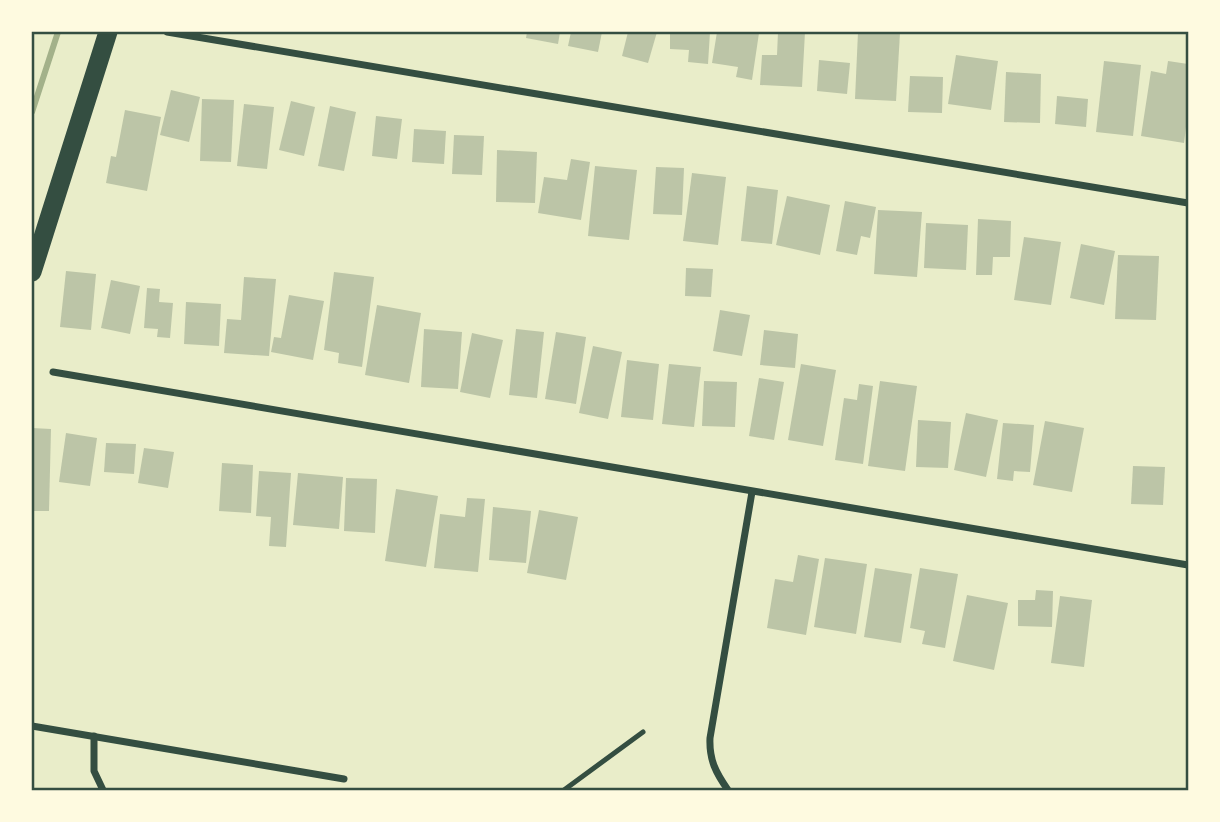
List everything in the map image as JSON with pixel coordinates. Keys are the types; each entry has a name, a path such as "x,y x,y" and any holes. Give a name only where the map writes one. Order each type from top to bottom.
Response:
{"highway":[{"path":"32,272 107,32"}],"street":[{"path":"167,32 1188,202"},
{"path":"54,372 1188,565"},
{"path":"728,790 711,762 710,738 752,492"},
{"path":"32,726 344,779"},
{"path":"94,736 94,771 103,790"}],"lane":[{"path":"564,790 643,732"}],"building":[{"path":"527,32 560,32 558,44 526,38"},
{"path":"571,32 602,32 598,52 568,46"},
{"path":"628,32 657,32 648,63 622,56"},
{"path":"670,32 710,32 708,64 688,62 689,50 670,49"},
{"path":"717,32 759,33 752,80 736,77 738,67 712,63"},
{"path":"778,32 805,32 802,87 760,85 762,55 777,55"},
{"path":"858,32 900,33 896,101 855,99"},
{"path":"956,55 998,61 991,110 948,104"},
{"path":"819,60 850,63 847,94 817,91"},
{"path":"1104,61 1141,65 1133,136 1096,132"},
{"path":"1168,61 1188,64 1188,111 1184,143 1141,136 1151,71 1166,74"},
{"path":"1006,72 1041,74 1040,123 1004,122"},
{"path":"910,76 943,77 942,113 908,112"},
{"path":"171,90 200,97 189,142 160,135"},
{"path":"1057,96 1088,99 1086,127 1055,124"},
{"path":"202,99 234,100 231,162 200,161"},
{"path":"291,101 315,107 304,156 279,150"},
{"path":"244,104 274,107 267,169 237,166"},
{"path":"330,106 356,112 344,171 318,166"},
{"path":"125,110 161,117 147,191 106,183 111,156 116,157"},
{"path":"376,116 402,119 397,159 372,156"},
{"path":"414,129 446,131 444,164 412,162"},
{"path":"454,135 484,136 482,175 452,174"},
{"path":"497,150 537,152 535,203 496,202"},
{"path":"571,159 590,162 581,220 538,213 544,177 567,180"},
{"path":"595,166 637,170 629,240 588,236"},
{"path":"656,167 684,168 682,215 653,214"},
{"path":"692,173 726,177 718,245 683,241"},
{"path":"747,186 778,190 772,244 741,241"},
{"path":"787,196 830,205 820,255 776,245"},
{"path":"845,201 876,207 870,238 861,236 857,255 836,251"},
{"path":"878,210 922,212 917,277 874,274"},
{"path":"978,219 1011,221 1010,257 993,257 992,275 976,275"},
{"path":"926,223 968,225 966,270 924,268"},
{"path":"1024,237 1061,242 1051,305 1014,300"},
{"path":"1081,244 1115,251 1104,305 1070,298"},
{"path":"1118,255 1159,256 1156,320 1115,319"},
{"path":"686,268 713,269 711,297 685,296"},
{"path":"66,271 96,274 91,330 60,327"},
{"path":"334,272 374,277 362,367 338,363 339,353 324,350"},
{"path":"244,277 276,279 269,356 224,353 227,319 241,320"},
{"path":"111,280 140,286 130,334 101,328"},
{"path":"147,288 160,289 159,302 173,303 170,338 157,337 158,329 144,328"},
{"path":"289,295 324,301 313,360 271,352 274,337 281,338"},
{"path":"186,302 221,304 219,346 184,344"},
{"path":"377,305 421,313 409,383 365,375"},
{"path":"720,310 750,315 742,356 713,351"},
{"path":"424,329 462,332 458,389 421,387"},
{"path":"516,329 544,332 537,398 509,395"},
{"path":"764,330 798,334 795,368 760,365"},
{"path":"556,332 586,337 576,404 545,399"},
{"path":"472,333 503,340 490,398 460,392"},
{"path":"593,346 622,352 608,419 579,413"},
{"path":"627,360 659,364 653,420 621,417"},
{"path":"669,364 701,367 694,427 662,424"},
{"path":"801,364 836,370 823,446 788,440"},
{"path":"759,378 784,382 774,440 749,436"},
{"path":"704,381 737,382 735,427 702,426"},
{"path":"880,381 917,386 905,471 868,466"},
{"path":"859,384 873,386 863,464 835,460 844,398 857,400"},
{"path":"966,413 998,420 986,477 954,470"},
{"path":"918,420 951,422 948,468 916,467"},
{"path":"1045,421 1084,428 1072,492 1033,485"},
{"path":"1003,423 1034,425 1030,472 1014,471 1013,481 997,479"},
{"path":"32,428 51,429 49,511 32,511"},
{"path":"66,433 97,438 90,486 59,482"},
{"path":"106,443 136,444 134,474 104,472"},
{"path":"144,448 174,452 168,488 138,483"},
{"path":"222,463 253,465 251,513 219,511"},
{"path":"1133,466 1165,467 1163,505 1131,504"},
{"path":"259,471 291,473 286,547 269,546 271,517 256,516"},
{"path":"298,473 343,477 339,529 293,525"},
{"path":"346,478 377,479 375,533 344,531"},
{"path":"396,489 438,496 426,567 385,561"},
{"path":"467,498 485,499 478,572 434,568 440,514 465,517"},
{"path":"493,507 531,511 526,563 489,560"},
{"path":"539,510 578,517 566,580 527,573"},
{"path":"798,555 819,559 806,635 767,628 775,579 793,582"},
{"path":"825,558 867,564 856,634 814,627"},
{"path":"875,568 912,574 901,643 864,637"},
{"path":"920,568 958,574 945,648 922,644 925,631 910,628"},
{"path":"1036,590 1053,591 1052,627 1018,626 1018,600 1035,600"},
{"path":"967,595 1008,603 994,670 953,661"},
{"path":"1060,596 1092,600 1084,667 1051,663"}],"waterway":[{"path":"32,112 58,32"}]}
